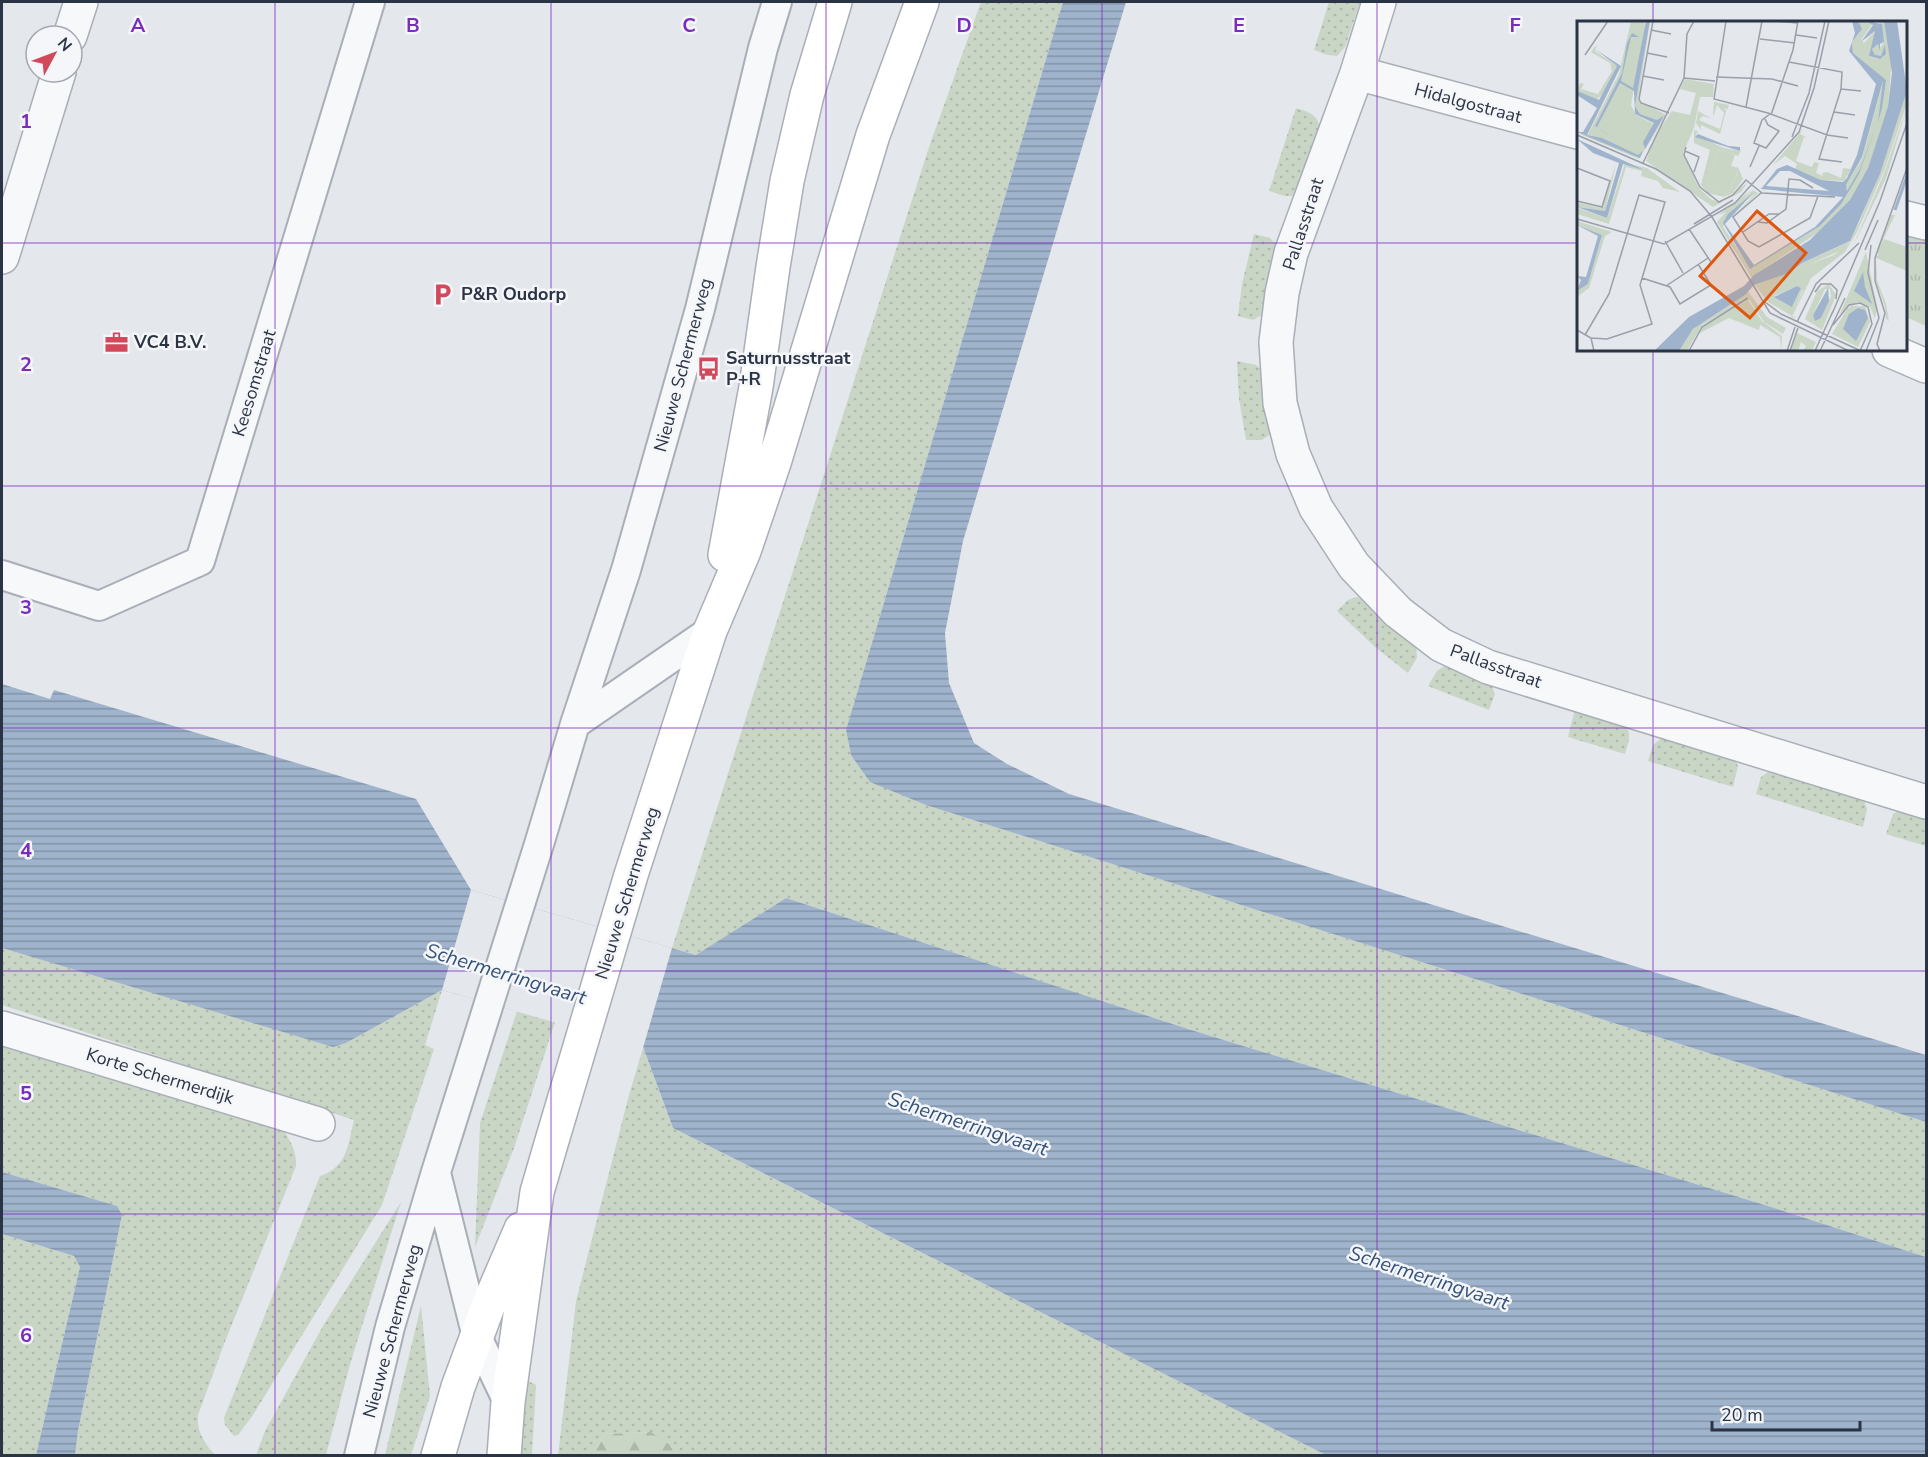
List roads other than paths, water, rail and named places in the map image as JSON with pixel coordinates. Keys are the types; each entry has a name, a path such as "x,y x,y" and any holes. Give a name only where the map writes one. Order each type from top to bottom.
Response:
{"main road":[{"name":"Nieuwe Schermerweg","path":"710,631 756,387 787,181 807,94 835,2"},
{"name":"Nieuwe Schermerweg","path":"438,1455 458,1387 490,1301 537,1192 631,875 710,631 744,551 774,463 873,135 922,2"},
{"name":"Nieuwe Schermerweg","path":"504,1455 508,1402 537,1192"}],"street":[{"path":"74,24 81,2"},
{"name":"Pallasstraat","path":"1379,2 1357,73 1291,253 1282,293 1276,342 1280,403 1293,454 1316,508 1354,566 1398,612 1441,645 1488,667 1926,802"},
{"name":"Hidalgostraat","path":"1357,73 1577,132"},
{"path":"2,257 55,84"},
{"path":"1907,218 1926,223"},
{"path":"1891,351 1926,366"},
{"name":"Korte Schermerdijk","path":"2,1028 318,1124"}],"lane":[{"name":"Keesomstraat","path":"2,576 99,606 200,561 370,2"},
{"name":"Nieuwe Schermerweg","path":"360,1455 390,1327 436,1172 575,724 626,570 700,309 760,59 777,2"},
{"path":"575,724 710,631"},
{"name":"Nieuwe Schermerweg","path":"436,1172 477,1337 508,1402"}],"water":[{"path":"1063,2 1126,2 963,541 945,633 949,683 974,743 1007,764 1069,794 1926,1055 1926,1122 926,805 870,782 851,755 846,730"},
{"name":"Schermerringvaart","path":"2,684 50,699 54,690 416,799 471,890 696,955 786,898 1188,1029 1768,1206 1926,1257 1926,1455 1326,1455 673,1128 643,1047 442,990 346,1043 333,1047 2,948"},
{"path":"2,1172 117,1206 122,1215 75,1455 36,1455 80,1267 74,1256 2,1234"}],"place":[{"name":"P&R Oudorp","path":"443,294"},
{"name":"VC4 B.V.","path":"116,342"},
{"name":"Saturnusstraat P+R","path":"708,368"}]}
